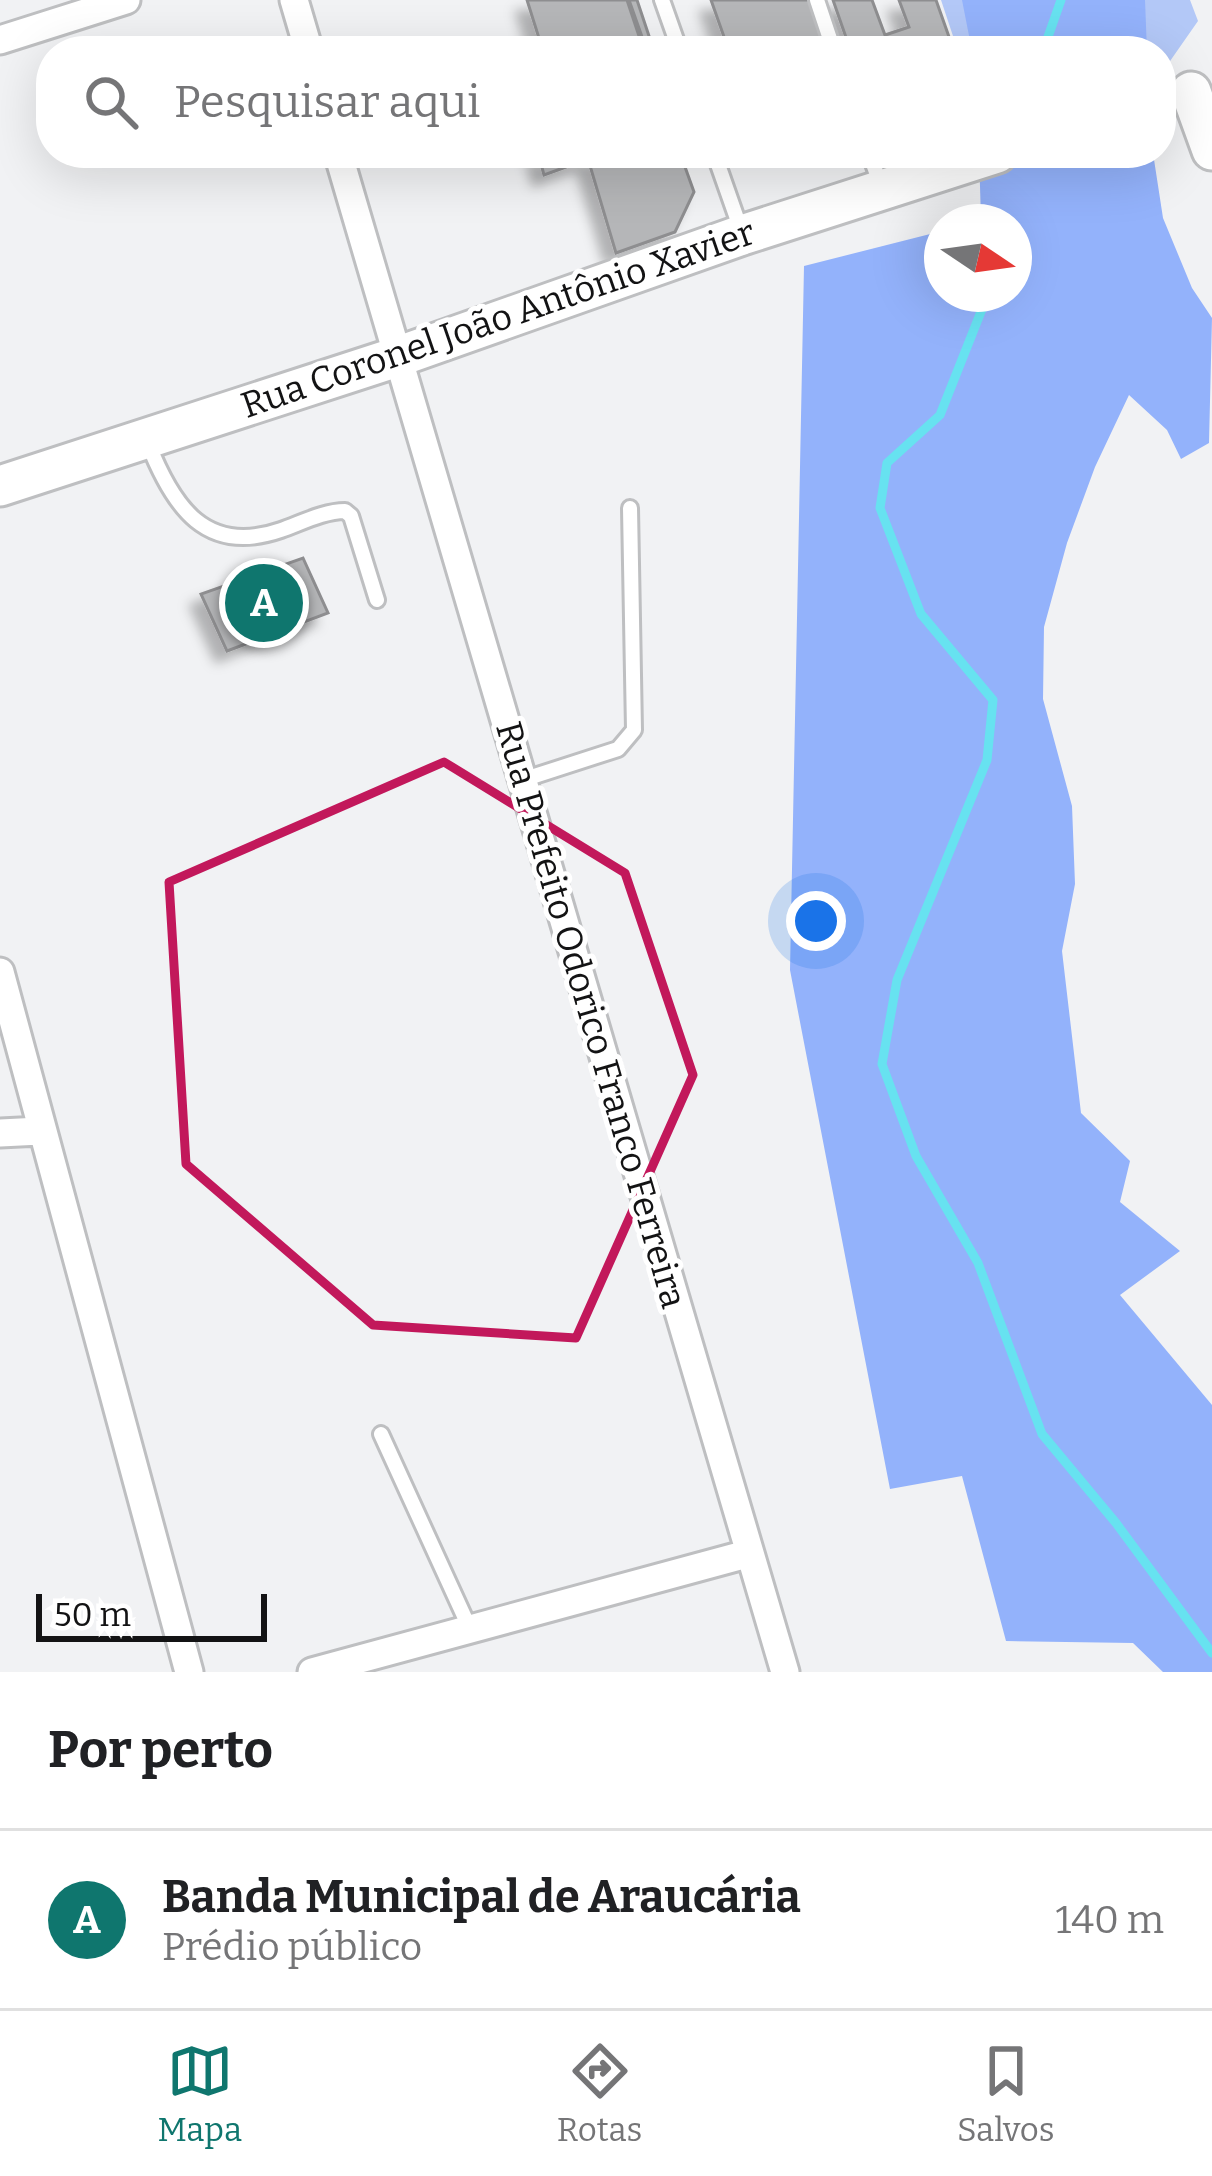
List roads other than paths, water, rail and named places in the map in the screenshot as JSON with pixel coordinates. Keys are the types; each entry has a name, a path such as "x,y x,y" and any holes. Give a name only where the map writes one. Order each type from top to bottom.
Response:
{"main road":[{"path":"1188,93 1212,150"},
{"name":"Rua Coronel João Antônio Xavier","path":"0,486 397,358 883,190 919,168"}],"street":[{"path":"0,40 126,0"},
{"path":"294,0 305,36"},
{"name":"Rua Prefeito Odorico Franco Ferreira","path":"342,168 784,1672"},
{"path":"1,981 189,1672"},
{"path":"0,1133 40,1131"},
{"path":"313,1672 747,1554"}],"lane":[{"path":"662,0 675,36"},
{"path":"817,0 829,36"},
{"path":"720,168 742,235"},
{"path":"875,168 883,190"},
{"path":"147,439 158,469 181,506 206,530 238,540 345,512 351,516 377,599"},
{"path":"522,780 618,749 634,730 630,508"},
{"path":"381,1434 470,1629"}],"waterway":[{"path":"1048,36 1061,0"},
{"path":"981,312 940,415 887,463 880,508 921,614 993,700 987,760 897,980 882,1064 916,1156 978,1263 1042,1434 1116,1523 1212,1653"}],"place":[{"name":"Banda Municipal de Araucária","path":"264,603"}]}
